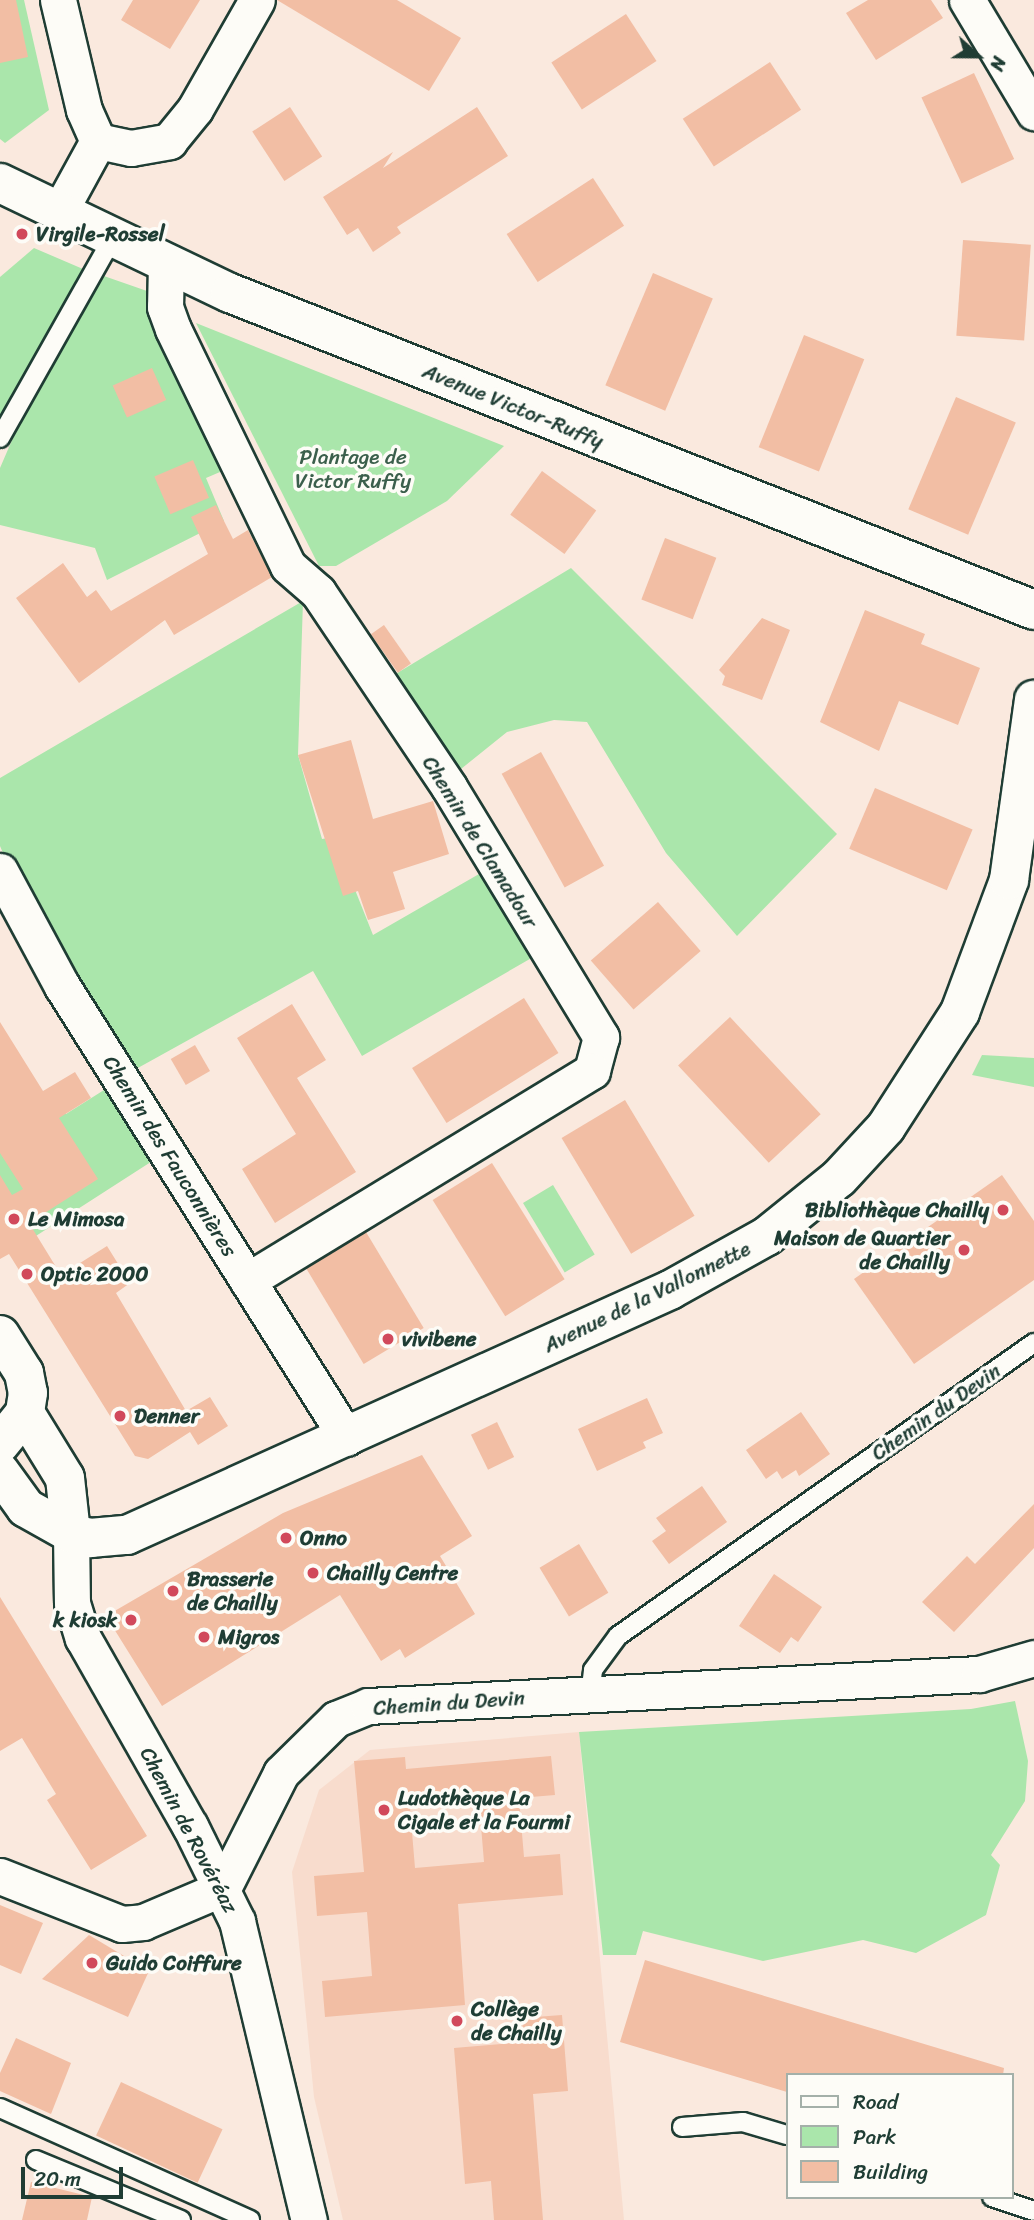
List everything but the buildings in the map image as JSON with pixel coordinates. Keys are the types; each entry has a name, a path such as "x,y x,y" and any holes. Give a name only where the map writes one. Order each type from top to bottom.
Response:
{"street":[{"path":"58,0 84,110 98,141"},
{"path":"98,141 131,148 169,141 195,109 257,0"},
{"path":"967,0 1034,112"},
{"path":"58,215 98,141"},
{"name":"Avenue Victor-Ruffy","path":"0,183 58,215 166,264 1034,610"},
{"name":"Chemin de Clamadour","path":"166,264 165,307 173,329 288,566 318,592 449,787 601,1037 592,1071 248,1280"},
{"name":"Avenue de la Vallonnette","path":"71,1532 90,1538 127,1535 347,1438 725,1261 799,1212 877,1137 945,1040 990,937 1011,868 1034,700"},
{"name":"Chemin des Fauconnières","path":"0,871 62,986 347,1438"},
{"path":"0,1444 25,1413 28,1393 4,1347"},
{"name":"Chemin de Rovéréaz","path":"25,1413 65,1478 71,1532 72,1603 83,1639 223,1888 249,1957 309,2220"},
{"path":"0,1472 26,1508 71,1532"},
{"name":"Chemin du Devin","path":"223,1888 281,1773 336,1719 368,1706 939,1677 1028,1662"},
{"path":"0,1876 122,1924 143,1922 223,1888"}],"lane":[{"path":"0,438 112,240"},
{"name":"Chemin du Devin","path":"590,1695 593,1670 618,1636 1034,1343"},
{"path":"0,2108 250,2220"},
{"path":"682,2127 743,2122 786,2135"},
{"path":"36,2160 181,2220"},
{"path":"998,2199 1034,2211"}],"shaded area":[{"name":"Collège de Chailly","path":"579,1732 624,2220 343,2220 314,2097 292,1872 319,1790 370,1750"}],"green space":[{"path":"0,0 24,0 49,110 5,143 0,139"},
{"path":"34,248 83,269 0,421 0,277"},
{"path":"101,275 147,291 227,469 206,478 224,521 107,580 95,548 0,525 0,468 25,410"},
{"name":"Plantage de Victor Ruffy","path":"196,323 504,446 447,501 336,566 319,566"},
{"path":"571,568 837,834 737,936 666,853 587,722 554,720 507,732 456,773 389,678"},
{"path":"303,601 298,755 322,839 334,837 373,935 486,870 535,956 362,1056 313,971 127,1074 26,907 0,846 0,778"},
{"path":"982,1055 1034,1058 1034,1087 972,1075"},
{"path":"50,1087 66,1114 104,1090 113,1092 157,1158 11,1252 0,1234 0,1142"},
{"path":"553,1185 595,1254 565,1272 523,1203"},
{"path":"1015,1701 1028,1761 1025,1801 991,1855 1000,1865 986,1915 916,1953 863,1940 763,1961 643,1931 636,1955 603,1955 579,1732 971,1709"}],"place":[{"name":"Virgile-Rossel","path":"22,234"},
{"name":"Bibliothèque Chailly","path":"1003,1210"},
{"name":"Le Mimosa","path":"14,1219"},
{"name":"Maison de Quartier de Chailly","path":"964,1250"},
{"name":"Optic 2000","path":"27,1274"},
{"name":"vivibene","path":"388,1339"},
{"name":"Denner","path":"120,1416"},
{"name":"Onno","path":"286,1538"},
{"name":"Chailly Centre","path":"313,1573"},
{"name":"Brasserie de Chailly","path":"173,1591"},
{"name":"k kiosk","path":"131,1620"},
{"name":"Migros","path":"204,1637"},
{"name":"Ludothèque La Cigale et la Fourmi","path":"384,1810"},
{"name":"Guido Coiffure","path":"92,1963"},
{"name":"Collège de Chailly","path":"457,2021"}]}
